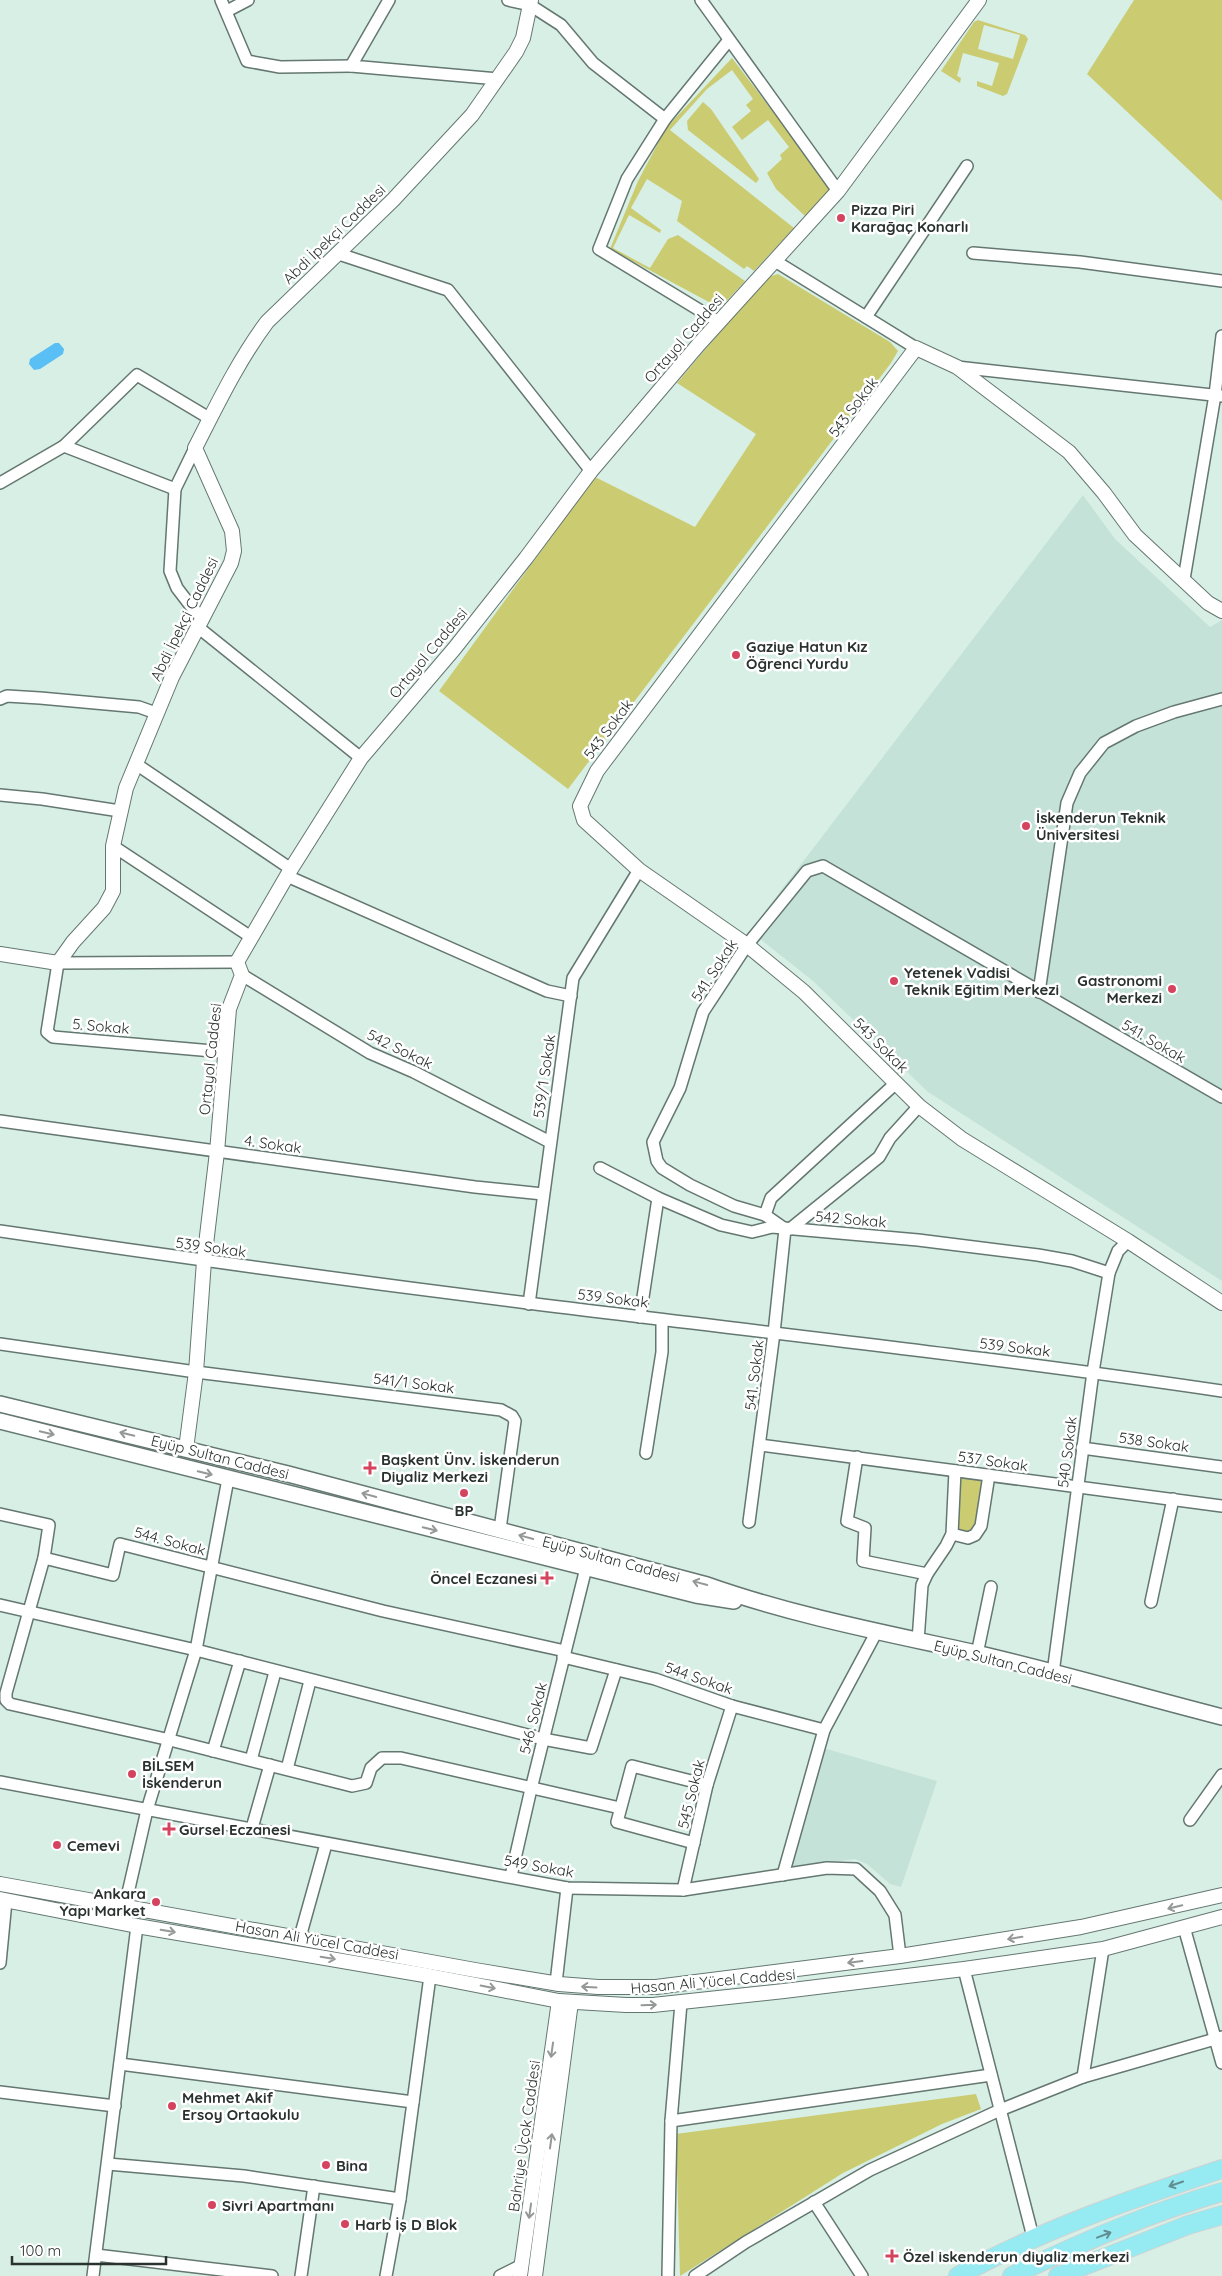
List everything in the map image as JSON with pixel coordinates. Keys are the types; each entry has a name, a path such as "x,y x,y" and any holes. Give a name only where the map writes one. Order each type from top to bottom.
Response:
{"highway":[{"path":"958,2276 1033,2237 1118,2204 1222,2169"},
{"path":"1012,2276 1067,2249 1174,2207 1222,2192"},
{"path":"1058,2276 1188,2225 1222,2215"}],"main road":[{"name":"Eyüp Sultan Caddesi","path":"0,1404 186,1448 500,1530 707,1585 746,1599 876,1633 977,1654 1222,1717"},
{"path":"0,1422 720,1600 738,1601 746,1599"}],"street":[{"path":"221,0 227,11 236,39 247,60 280,67 350,66 498,79"},
{"path":"227,11 248,0"},
{"path":"350,66 389,0"},
{"path":"508,0 530,2 561,25 593,63 664,118"},
{"path":"701,0 838,191"},
{"name":"Ortayol Caddesi","path":"237,962 289,873 361,758 466,634 590,471 718,322 838,191 979,0"},
{"name":"Abdi İpekçi Caddesi","path":"58,963 72,942 110,899 113,891 113,846 120,811 136,764 156,713 231,563 234,540 230,524 195,448 209,418 254,340 267,322 339,254 448,143 498,79 523,38 530,2"},
{"path":"718,322 599,248 627,179 664,118 729,40"},
{"path":"866,317 967,166"},
{"path":"973,253 1080,262 1222,281"},
{"path":"339,254 448,290 590,471"},
{"path":"775,261 916,348 957,366 1068,452 1104,493 1135,535 1208,603 1222,611"},
{"path":"1184,579 1219,396 1222,336"},
{"name":"543 Sokak","path":"916,348 597,771 584,794 580,806 584,820 639,870 748,945 804,992 919,1106 962,1139 1128,1241 1222,1303"},
{"path":"957,366 1219,396"},
{"path":"0,483 64,446 137,375 209,418"},
{"path":"64,446 175,489"},
{"path":"195,448 175,489 170,571 177,588 201,623 361,758"},
{"path":"0,699 7,696 40,698 139,707 156,713"},
{"path":"1040,992 1066,803 1080,773 1104,743 1136,726 1174,712 1222,699"},
{"path":"136,764 289,873 548,991 571,996"},
{"path":"0,795 42,799 120,811"},
{"path":"113,846 251,937"},
{"name":"541. Sokak","path":"749,1522 787,1229 765,1215 734,1206 662,1168 657,1161 653,1142 680,1088 703,1012 748,945 807,871 823,866 1222,1097"},
{"name":"539/1 Sokak","path":"529,1304 573,978 639,870"},
{"path":"0,954 58,963 237,962 242,975"},
{"name":"5. Sokak","path":"58,963 47,1021 47,1032 53,1037 224,1052"},
{"name":"Ortayol Caddesi","path":"186,1448 196,1372 204,1261 217,1152 229,1009 242,975"},
{"name":"542 Sokak","path":"242,975 370,1053 414,1072 550,1142"},
{"path":"765,1215 770,1198 896,1083"},
{"path":"787,1229 879,1157 890,1138 919,1106"},
{"name":"4. Sokak","path":"0,1121 476,1187 543,1194"},
{"name":"542 Sokak","path":"600,1168 658,1198 721,1225 752,1232 772,1227 918,1240 1072,1261 1109,1274"},
{"path":"640,1316 658,1198"},
{"name":"539 Sokak","path":"0,1231 204,1261 529,1304 1092,1372 1222,1391"},
{"name":"540 Sokak","path":"1053,1673 1092,1372 1109,1274 1118,1251 1128,1241"},
{"path":"646,1453 662,1352 662,1320"},
{"path":"0,1344 196,1372"},
{"name":"541/1 Sokak","path":"196,1372 506,1412 516,1421 500,1530"},
{"name":"537 Sokak","path":"760,1445 1222,1506"},
{"name":"538 Sokak","path":"1082,1448 1222,1466"},
{"path":"856,1457 847,1521 865,1528 863,1561 926,1574"},
{"path":"918,1641 922,1585 926,1574 946,1546 952,1534 955,1471"},
{"path":"952,1534 968,1538 975,1536 981,1526 989,1475"},
{"path":"125,1906 147,1810 196,1650 213,1568 228,1479"},
{"path":"1151,1602 1173,1500"},
{"path":"0,1514 49,1526 44,1558 6,1694 6,1700 10,1704 170,1740 352,1786 366,1783 372,1768 382,1758 401,1758 620,1808"},
{"name":"544. Sokak","path":"44,1558 113,1575 120,1544 382,1611 564,1654"},
{"name":"546. Sokak","path":"512,1876 531,1789 586,1568"},
{"path":"977,1654 991,1587"},
{"path":"0,1605 196,1650 310,1681 544,1739 591,1748 616,1670"},
{"path":"783,1875 824,1730 876,1633"},
{"name":"544 Sokak","path":"564,1654 616,1670 655,1679 732,1706 824,1730"},
{"path":"213,1751 240,1661"},
{"path":"251,1760 275,1672"},
{"path":"287,1770 310,1681"},
{"name":"545 Sokak","path":"684,1890 708,1785 732,1706"},
{"path":"252,1828 270,1765"},
{"path":"694,1843 617,1822 620,1808 632,1766 708,1785"},
{"path":"1190,1820 1222,1774"},
{"name":"549 Sokak","path":"0,1782 252,1828 326,1844 512,1876 568,1888 684,1890 827,1868 856,1869 880,1891 895,1915 900,1956"},
{"path":"300,1937 326,1844"},
{"path":"0,1884 556,1983 598,1987 656,1987 900,1956 1081,1927 1222,1895"},
{"path":"556,1983 568,1888"},
{"path":"0,1963 3,1900"},
{"name":"Hasan Ali Yücel Caddesi","path":"3,1900 137,1926 430,1976 565,2002 626,2005 680,2003 964,1969 1102,1949 1222,1917"},
{"path":"93,2276 137,1926"},
{"path":"1184,1927 1219,2038 1222,2063"},
{"path":"1083,2077 1102,1949"},
{"path":"964,1969 1033,2237"},
{"path":"386,2276 400,2199 430,1976"},
{"name":"Bahriye Üçok Caddesi","path":"521,2270 565,2002"},
{"name":"Bahriye Üçok Caddesi","path":"535,2276 565,2002"},
{"path":"668,2276 671,2121 680,2003"},
{"path":"695,2276 746,2242 870,2170 1000,2110 1083,2077 1219,2038"},
{"path":"120,2064 413,2102"},
{"path":"671,2121 991,2075"},
{"path":"0,2092 115,2106"},
{"path":"108,2164 244,2176 400,2199"},
{"path":"301,2276 314,2186"},
{"path":"814,2202 862,2276"},
{"path":"96,2255 272,2276"},
{"path":"500,2276 521,2270"}],"shaded area":[{"path":"1134,0 1222,0 1222,201 1087,74"},
{"path":"978,20 1025,35 1028,39 1007,94 1003,96 977,86 977,81 992,86 999,63 963,53 957,76 961,78 960,83 941,71 974,22","holes":["984,25 1020,35 1013,59 978,49"]},
{"path":"732,58 831,188 805,216 776,189 767,173 782,159 780,155 789,147 768,120 742,140 732,127 751,111 746,105 753,99 732,70 707,89 670,130 794,228 754,271 747,266 744,269 677,221 682,201 647,179 631,208 661,230 660,233 629,215 613,248 650,268 668,239 678,235 745,281 720,308 610,249 638,181 666,128"},
{"path":"703,102 711,109 759,179 756,183 688,130 687,121"},
{"path":"778,274 890,342 898,351 891,363 568,789 439,691 595,477 695,527 756,434 677,383 765,278"},
{"name":"İskenderun Teknik Üniversitesi","path":"1083,495 1115,539 1210,627 1222,620 1222,1281 928,1092 813,981 750,931"},
{"path":"959,1477 984,1481 979,1521 969,1534 955,1532"},
{"path":"820,1747 937,1781 901,1887 890,1884 867,1864 855,1859 789,1867"},
{"path":"976,2094 981,2109 942,2124 843,2173 680,2276 676,2134"}],"water":[{"path":"55,343 59,343 64,349 63,354 40,369 34,370 29,364 30,359"}],"place":[{"name":"Pizza Piri Karağaç Konarlı","path":"841,218"},
{"name":"Gaziye Hatun Kız Öğrenci Yurdu","path":"736,655"},
{"name":"İskenderun Teknik Üniversitesi","path":"1026,826"},
{"name":"Yetenek Vadisi Teknik Eğitim Merkezi","path":"894,981"},
{"name":"Gastronomi Merkezi","path":"1172,989"},
{"name":"Başkent Ünv. İskenderun Diyaliz Merkezi","path":"370,1468"},
{"name":"BP","path":"464,1493"},
{"name":"Öncel Eczanesi","path":"547,1578"},
{"name":"BİLSEM İskenderun","path":"132,1774"},
{"name":"Gursel Eczanesi","path":"169,1829"},
{"name":"Cemevi","path":"57,1845"},
{"name":"Ankara Yapı Market","path":"156,1902"},
{"name":"Mehmet Akif Ersoy Ortaokulu","path":"172,2106"},
{"name":"Bina","path":"326,2165"},
{"name":"Sivri Apartmanı","path":"212,2205"},
{"name":"Harb İş D Blok","path":"345,2224"},
{"name":"Özel iskenderun diyaliz merkezi","path":"892,2256"}]}
